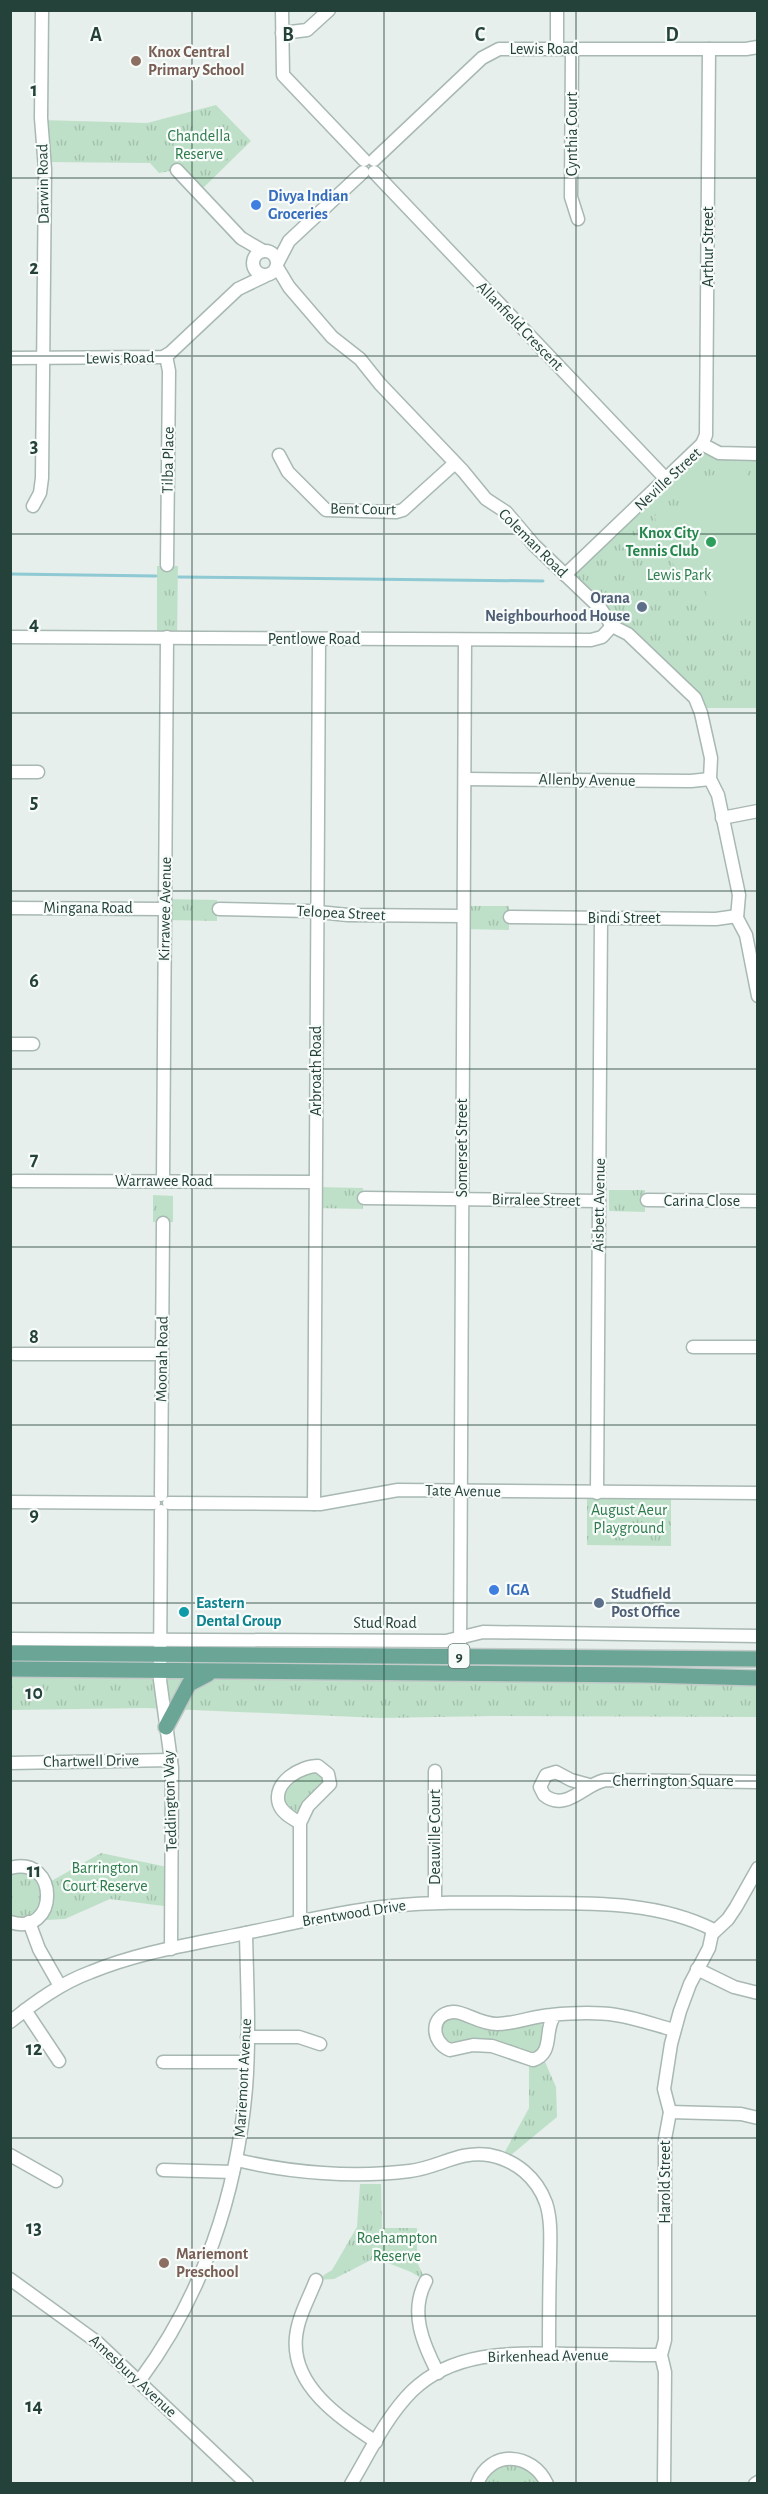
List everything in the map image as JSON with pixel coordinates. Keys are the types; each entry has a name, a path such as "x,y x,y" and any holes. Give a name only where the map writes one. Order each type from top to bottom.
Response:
{"main road":[{"name":"Stud Road","path":"10,1653 160,1647 460,1656 758,1659"},
{"name":"9","path":"10,1669 758,1678"},
{"path":"166,1727 189,1684 214,1672"}],"street":[{"name":"Darwin Road","path":"33,506 40,494 42,478 45,169 41,118 42,10"},
{"name":"Allanfield Crescent","path":"282,10 283,75 666,479"},
{"path":"282,33 307,30 330,10"},
{"path":"556,48 557,10"},
{"name":"Lewis Road","path":"10,358 151,359 166,356 238,290 272,270 289,241 486,55 504,48 746,49 758,47"},
{"name":"Cynthia Court","path":"572,49 571,197 578,219"},
{"name":"Arthur Street","path":"702,444 706,435 709,49"},
{"path":"177,170 259,256 258,273 272,270 275,255 259,256"},
{"name":"Lewis Road","path":"238,290 259,256 289,241"},
{"name":"Coleman Road","path":"272,270 336,341 355,354 486,499 506,513 534,545 601,609 612,626 628,634 695,698 701,713 711,758 710,779 718,795 739,895 737,916 746,935 758,996"},
{"name":"Tilba Place","path":"166,356 169,367 167,565"},
{"name":"Neville Street","path":"565,575 702,444 719,453 758,454"},
{"name":"Bent Court","path":"279,455 288,472 318,504 330,511 403,510 455,463"},
{"name":"Pentlowe Road","path":"10,636 595,640 602,637 612,626"},
{"name":"Kirrawee Avenue","path":"163,1181 167,638"},
{"name":"Arbroath Road","path":"314,1504 319,639"},
{"name":"Somerset Street","path":"460,1656 465,640"},
{"path":"10,772 38,772"},
{"name":"Allenby Avenue","path":"465,779 691,781 710,779"},
{"path":"722,818 758,811"},
{"name":"Mingana Road","path":"10,908 165,909"},
{"name":"Telopea Street","path":"219,909 348,915 464,916"},
{"name":"Bindi Street","path":"510,917 716,918 737,916"},
{"name":"Aisbett Avenue","path":"597,1493 601,918"},
{"path":"10,1044 33,1044"},
{"name":"Warrawee Road","path":"14,1181 315,1182"},
{"name":"Birralee Street","path":"364,1198 599,1201"},
{"name":"Carina Close","path":"647,1200 758,1201"},
{"name":"Moonah Road","path":"160,1647 163,1223"},
{"path":"693,1347 758,1347"},
{"path":"14,1354 162,1354"},
{"name":"Tate Avenue","path":"10,1502 314,1504 398,1490 758,1493"},
{"name":"Stud Road","path":"10,1639 160,1647 446,1641 479,1632 758,1636"},
{"name":"Teddington Way","path":"160,1647 159,1672 171,1760 171,1949"},
{"name":"Chartwell Drive","path":"10,1763 171,1760"},
{"path":"300,1823 280,1806 281,1790 296,1771 315,1766 321,1767 328,1774 330,1784 310,1804 300,1823 300,1921"},
{"name":"Deauville Court","path":"435,1771 435,1902"},
{"name":"Cherrington Square","path":"589,1785 606,1780 758,1782"},
{"path":"10,1868 21,1867 33,1870 46,1884 49,1897 45,1909 36,1920 19,1924 10,1922"},
{"name":"Harold Street","path":"664,2484 665,2372 661,2355 665,2340 665,2139 670,2112 664,2089 674,2030 697,1969 709,1948 714,1930 728,1919 758,1868"},
{"name":"Brentwood Drive","path":"10,2022 60,1986 107,1966 171,1949 300,1921 374,1908 435,1902 587,1903 637,1907 683,1917 714,1930"},
{"path":"29,1922 39,1949 60,1986"},
{"name":"Mariemont Avenue","path":"140,2380 164,2346 202,2271 219,2227 235,2166 246,2086 246,1933"},
{"path":"697,1969 734,1987 758,1992"},
{"path":"25,2010 59,2061"},
{"path":"555,2015 550,2023 545,2052 538,2058 530,2060 492,2046 472,2045 450,2050 438,2042 434,2032 441,2017 454,2012 488,2024 506,2023 535,2016 555,2015 616,2015 674,2030"},
{"path":"535,2016 548,2034"},
{"path":"247,2037 299,2037 320,2044"},
{"path":"163,2062 246,2062"},
{"path":"670,2112 741,2114 758,2118"},
{"path":"163,2170 235,2166 291,2170 397,2172 418,2170 460,2156 479,2154 498,2157 523,2169 542,2194 549,2217 549,2354"},
{"path":"10,2155 56,2181"},
{"name":"Amesbury Avenue","path":"10,2278 97,2342 140,2380 232,2479 247,2484"},
{"path":"316,2280 296,2337 296,2350 302,2373 320,2399 376,2442"},
{"path":"426,2281 419,2297 418,2317 423,2340 438,2373"},
{"name":"Birkenhead Avenue","path":"351,2484 402,2402 420,2384 458,2363 486,2356 661,2355"},
{"path":"477,2484 484,2469 495,2463 512,2460 530,2463 542,2474 547,2484"}],"green space":[{"name":"Chandella Reserve","path":"216,105 251,141 198,193 177,170 159,173 150,163 45,162 41,120 147,123"},
{"path":"213,124 223,134 200,157 190,147"},
{"path":"227,138 237,149 214,172 204,161"},
{"name":"Lewis Park","path":"702,444 757,454 757,708 700,708 565,575"},
{"name":"Knox City Tennis Club","path":"745,467 757,498 757,579 753,590 757,612 713,622 700,568 678,576 654,516 687,503 681,488 718,473 720,478"},
{"path":"157,566 178,566 177,638 157,637"},
{"path":"165,899 217,900 217,921 165,920"},
{"path":"464,906 509,906 509,930 463,929"},
{"path":"315,1187 363,1188 363,1209 315,1208"},
{"path":"609,1190 645,1190 645,1212 609,1211"},
{"path":"153,1195 173,1196 173,1222 153,1222"},
{"name":"August Aeur Playground","path":"587,1493 671,1493 671,1546 587,1545"},
{"path":"11,1669 758,1678 757,1717 380,1718 146,1708 11,1710"},
{"path":"311,1767 329,1778 300,1823 279,1796 281,1790"},
{"name":"Barrington Court Reserve","path":"101,1853 172,1868 171,1907 110,1899 65,1919 10,1922 10,1868 14,1867 46,1884"},
{"path":"445,2014 476,2021 535,2016 546,2030 542,2055 556,2087 557,2117 505,2160 501,2159 529,2108 529,2060 503,2048 446,2049 438,2020"},
{"name":"Roehampton Reserve","path":"360,2184 381,2184 382,2228 417,2228 417,2262 426,2281 411,2272 375,2258 334,2279 316,2280 332,2270 357,2227"},
{"path":"517,2460 547,2484 477,2484 481,2473"}],"waterway":[{"path":"10,574 156,576"},
{"path":"179,577 543,581"}],"place":[{"name":"Knox Central Primary School","path":"136,61"},
{"name":"Divya Indian Groceries","path":"256,205"},
{"name":"Knox City Tennis Club","path":"711,542"},
{"name":"Orana Neighbourhood House","path":"642,607"},
{"name":"IGA","path":"494,1590"},
{"name":"Studfield Post Office","path":"599,1603"},
{"name":"Eastern Dental Group","path":"184,1612"},
{"name":"Mariemont Preschool","path":"164,2263"}]}
